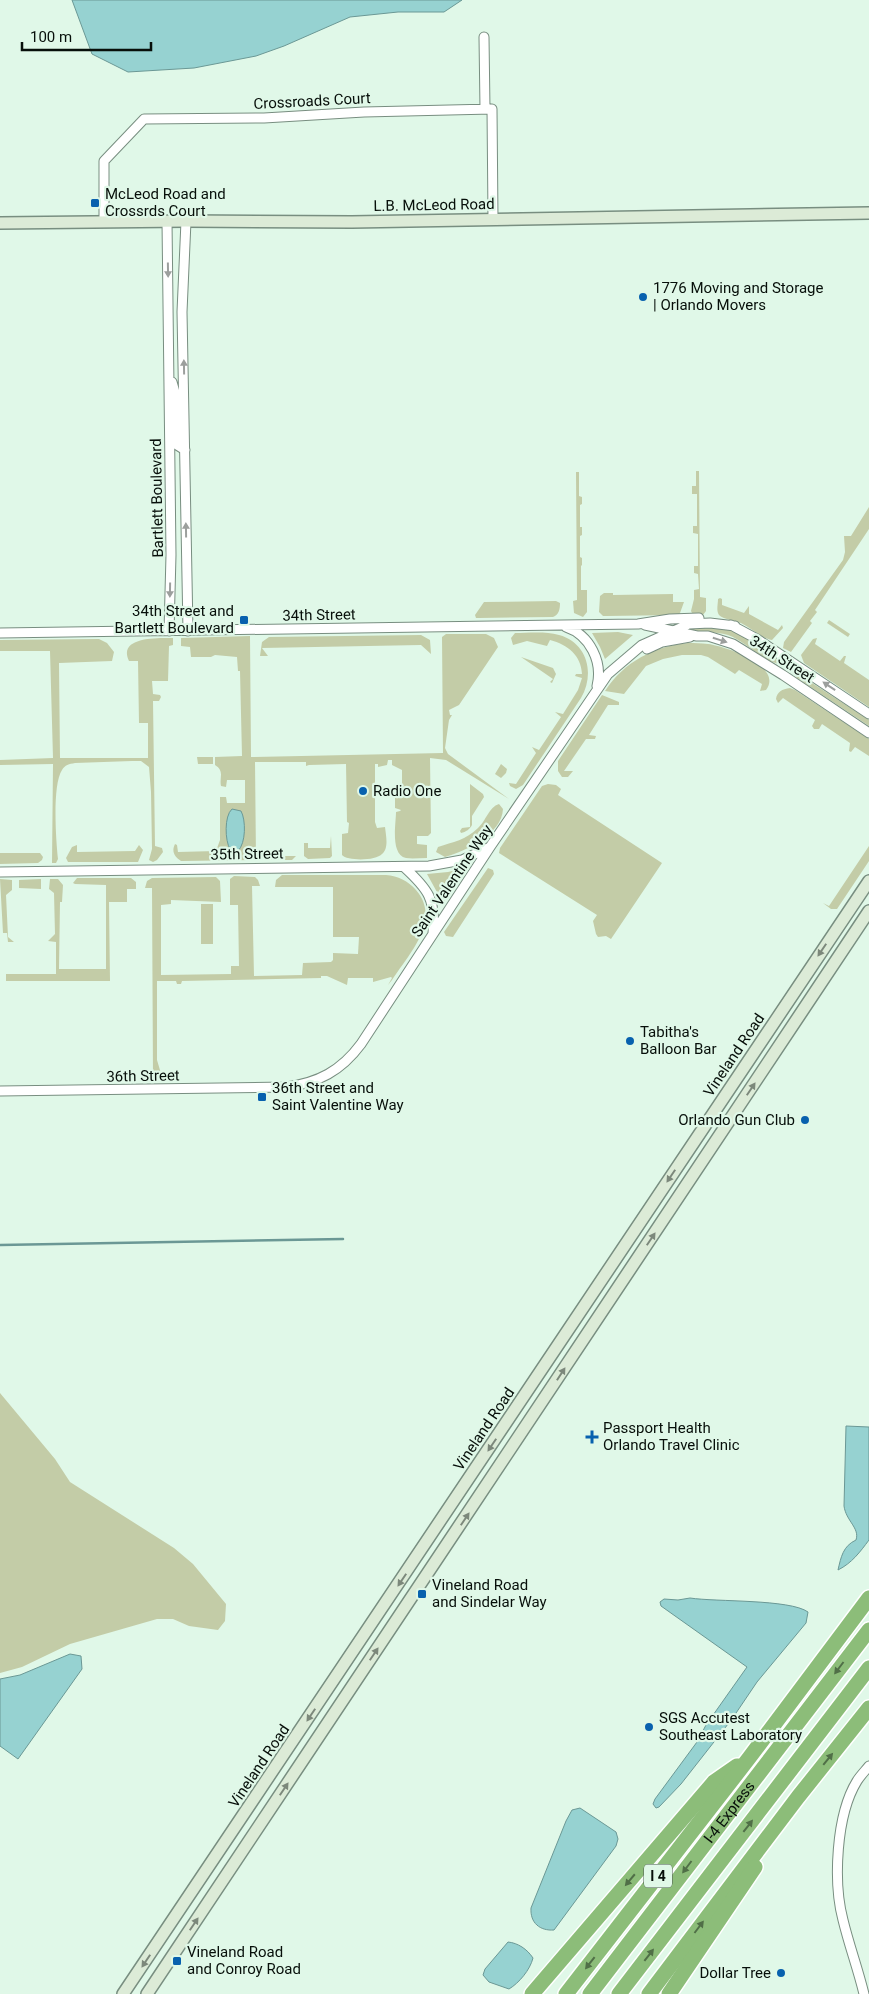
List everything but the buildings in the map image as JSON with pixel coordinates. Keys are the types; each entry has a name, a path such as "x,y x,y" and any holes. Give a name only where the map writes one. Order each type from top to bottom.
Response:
{"highway":[{"name":"I 4","path":"566,1994 749,1758 869,1598"},
{"name":"I-4 Express","path":"590,1994 869,1630"},
{"name":"I-4 Express","path":"619,1994 869,1668"},
{"path":"649,1994 762,1844 869,1708"},
{"path":"532,1994 714,1782 749,1758"},
{"path":"669,1994 754,1870 762,1844"}],"street":[{"path":"484,37 485,109 492,109 493,218"},
{"name":"Crossroads Court","path":"104,222 104,162 144,119 264,118 364,112 485,109"},
{"name":"L.B. McLeod Road","path":"0,223 167,221 352,222 493,218 869,213"},
{"name":"Bartlett Boulevard","path":"167,221 171,555 169,631"},
{"name":"Bartlett Boulevard","path":"186,221 182,312 188,631"},
{"name":"Bartlett Boulevard","path":"169,364 176,396 176,445 185,450"},
{"name":"34th Street","path":"0,633 562,626 638,624 696,618 735,626 773,649 869,714"},
{"name":"34th Street","path":"638,624 719,639 746,651 869,733"},
{"name":"34th Street","path":"642,645 689,624 735,626"},
{"path":"562,626 580,634 594,654 600,676 597,689"},
{"name":"Saint Valentine Way","path":"620,662 662,642 697,636"},
{"name":"Saint Valentine Way","path":"286,1088 300,1086 324,1078 342,1065 355,1052 597,689 620,662 642,645"},
{"name":"35th Street","path":"0,872 404,867 446,864 462,860 490,847"},
{"path":"404,867 421,882 433,903 435,916 433,934"},
{"name":"Vineland Road","path":"123,1994 130,1989 869,881"},
{"path":"147,1994 869,911"},
{"path":"839,926 853,935"},
{"path":"782,1011 796,1021"},
{"name":"36th Street","path":"0,1091 286,1088"},
{"path":"698,1136 714,1144"},
{"path":"519,1404 534,1415"},
{"path":"419,1554 434,1566"},
{"path":"864,1994 842,1919 836,1866 846,1808 856,1781 869,1766"}],"green space":[{"path":"696,471 699,471 700,597 706,598 706,611 703,615 693,615 691,611 694,590 699,589 698,574 694,573 694,566 698,566 698,534 693,533 693,526 697,526 697,494 692,494 692,486 696,486"},
{"path":"576,472 579,472 579,496 582,497 582,504 580,505 580,527 582,527 582,535 580,536 580,557 582,558 581,590 587,590 587,612 583,617 574,613 573,601 577,600"},
{"path":"869,507 869,529 815,610 817,612 810,621 812,623 791,652 783,648 784,642 843,560 845,552 844,536 851,536"},
{"path":"604,593 613,593 613,595 673,594 673,602 684,602 678,615 603,616 599,612 600,596"},
{"path":"718,599 722,599 722,605 744,613 749,606 749,614 778,630 782,625 783,628 772,640 741,623 726,619 719,615 718,612"},
{"path":"556,601 560,603 559,610 557,615 553,617 476,618 475,615 484,602"},
{"path":"829,620 850,634 848,637 827,623"},
{"path":"694,626 730,630 744,636 776,658 780,664 728,635 688,629"},
{"path":"618,632 633,635 605,659 592,633"},
{"path":"515,633 548,633 569,639 582,652 588,670 588,679 581,698 523,785 516,789 510,786 509,783 516,784 536,753 532,747 539,750 561,717 555,712 563,714 578,690 582,678 575,676 576,674 582,674 579,661 568,648 550,640 547,646 527,641 513,645 511,638"},
{"path":"446,634 486,634 494,638 498,647 459,705 449,710 450,715 452,715 449,720 445,748 448,754 509,799 446,760 430,758 431,833 428,836 417,836 417,844 427,845 427,858 406,858 398,851 395,838 396,812 401,810 395,808 395,798 402,797 402,770 392,765 392,760 388,760 387,765 378,767 378,764 375,764 375,822 377,828 385,827 386,849 382,854 374,858 350,858 342,855 342,834 348,833 349,823 347,822 346,764 306,766 306,762 255,762 256,859 181,861 175,856 173,849 175,844 177,845 178,852 216,851 220,840 220,797 226,797 227,803 245,803 245,780 227,780 226,787 221,786 221,772 215,765 215,757 242,756 240,671 238,671 237,657 215,655 211,657 191,657 190,647 181,646 181,638 250,636 251,757 443,753 442,637"},
{"path":"421,635 430,640 431,654 421,645 262,648 268,656 260,656 262,642 269,637"},
{"path":"173,638 173,645 169,646 168,681 152,681 153,694 160,695 161,697 159,701 153,701 155,846 162,848 163,852 157,860 153,862 149,860 152,849 149,767 141,761 75,763 64,767 59,777 55,813 58,859 56,863 52,863 53,764 0,765 0,760 53,758 50,651 0,651 0,640 99,639 107,643 114,652 112,661 59,663 60,758 148,758 148,723 139,723 138,661 129,661 127,653 129,647 142,640"},
{"path":"817,638 815,644 840,661 846,656 844,663 869,680 869,707 804,663 801,655 813,639"},
{"path":"688,643 703,643 727,649 739,653 760,665 767,673 769,681 766,690 760,691 762,684 739,670 735,674 708,657 682,655 663,659 646,666 624,694 605,691 621,672 641,657 663,648"},
{"path":"521,657 553,668 556,674 552,683 550,682 553,679"},
{"path":"795,672 869,720 869,726 797,678 793,673"},
{"path":"790,688 869,739 869,756 855,747 851,752 849,751 850,743 822,724 819,729 814,729 812,726 815,720 783,698 778,703 776,699 779,693"},
{"path":"602,695 619,702 619,705 608,705 589,735 596,736 595,739 586,739 564,771 573,771 568,777 562,777 558,771 558,761"},
{"path":"197,757 213,757 213,764 198,764"},
{"path":"501,764 507,769 501,778 495,774"},
{"path":"470,784 483,794 484,797 472,816 472,825 469,829 461,833 462,828 470,827"},
{"path":"548,784 556,785 561,789 558,795 662,863 611,939 606,936 598,937 596,934 593,921 597,915 499,853 500,848 542,786"},
{"path":"499,804 503,809 501,818 490,834 472,846 445,857 436,852 438,847 459,840 473,832 481,825 493,808"},
{"path":"331,836 332,856 330,858 308,859 304,856 304,843 308,843 308,848 330,848"},
{"path":"77,845 77,852 135,851 139,845 143,850 138,862 68,862 66,858 72,847"},
{"path":"869,846 869,861 837,909 831,909 823,903 829,906"},
{"path":"0,853 40,853 43,857 38,863 0,864"},
{"path":"264,856 296,856 292,860 270,860"},
{"path":"488,868 493,870 494,874 453,937 446,936 444,932"},
{"path":"467,869 443,903 427,874"},
{"path":"282,875 386,875 402,879 416,890 423,901 426,913 420,936 407,959 388,985 391,977 373,982 373,978 348,978 347,985 327,976 321,976 321,978 182,981 181,984 177,984 176,981 157,981 157,1060 162,1077 161,1080 155,1081 153,1078 152,888 145,888 147,881 152,878 216,877 220,881 221,902 171,900 171,904 161,905 161,975 231,974 231,966 239,966 238,905 230,905 230,879 234,876 255,877 260,886 252,886 254,976 302,975 303,963 331,962 333,960 333,953 358,954 359,937 333,937 333,887 275,887 276,880"},
{"path":"77,878 131,878 136,882 136,889 127,889 127,902 109,902 110,981 6,981 6,974 56,974 56,942 48,941 55,934 54,893 49,889 50,879 58,879 63,885 62,902 60,902 59,969 106,969 106,885 73,883"},
{"path":"0,879 12,880 12,890 6,895 8,937 14,942 8,942 7,933 3,933"},
{"path":"41,879 41,889 19,888 19,880"},
{"path":"201,904 213,904 213,944 201,944"},
{"path":"0,1393 55,1459 70,1482 174,1548 193,1564 226,1604 225,1621 218,1630 189,1626 173,1619 157,1619 70,1644 22,1667 0,1673"}],"water":[{"path":"72,0 462,0 444,12 398,12 350,17 256,56 194,68 128,72 92,54"},
{"path":"232,809 241,811 244,820 243,843 238,851 230,849 227,840 226,829 229,812"},
{"path":"846,1426 869,1427 869,1540 852,1561 838,1570 843,1552 848,1545 856,1540 857,1536 844,1506"},
{"path":"690,1598 770,1603 799,1608 808,1612 806,1623 757,1682 732,1719 681,1784 656,1808 653,1804 655,1799 697,1742 706,1725 747,1667 661,1606 660,1602 664,1599 678,1600"},
{"path":"70,1654 81,1656 82,1669 18,1759 0,1746 0,1679 20,1675"},
{"path":"580,1808 616,1832 618,1839 616,1846 554,1930 544,1929 534,1922 531,1908 566,1821 572,1810"},
{"path":"508,1942 522,1947 533,1958 524,1976 509,1989 489,1982 483,1975 485,1969"}],"waterway":[{"path":"0,1245 343,1239"}],"place":[{"name":"McLeod Road and Crossrds Court","path":"95,203"},
{"name":"1776 Moving and Storage | Orlando Movers","path":"643,297"},
{"name":"34th Street and Bartlett Boulevard","path":"244,620"},
{"name":"Radio One","path":"363,791"},
{"name":"Tabitha's Balloon Bar","path":"630,1041"},
{"name":"36th Street and Saint Valentine Way","path":"262,1097"},
{"name":"Orlando Gun Club","path":"805,1120"},
{"name":"Passport Health Orlando Travel Clinic","path":"592,1437"},
{"name":"Vineland Road and Sindelar Way","path":"422,1594"},
{"name":"SGS Accutest Southeast Laboratory","path":"649,1727"},
{"name":"Vineland Road and Conroy Road","path":"177,1961"},
{"name":"Dollar Tree","path":"781,1973"}]}
